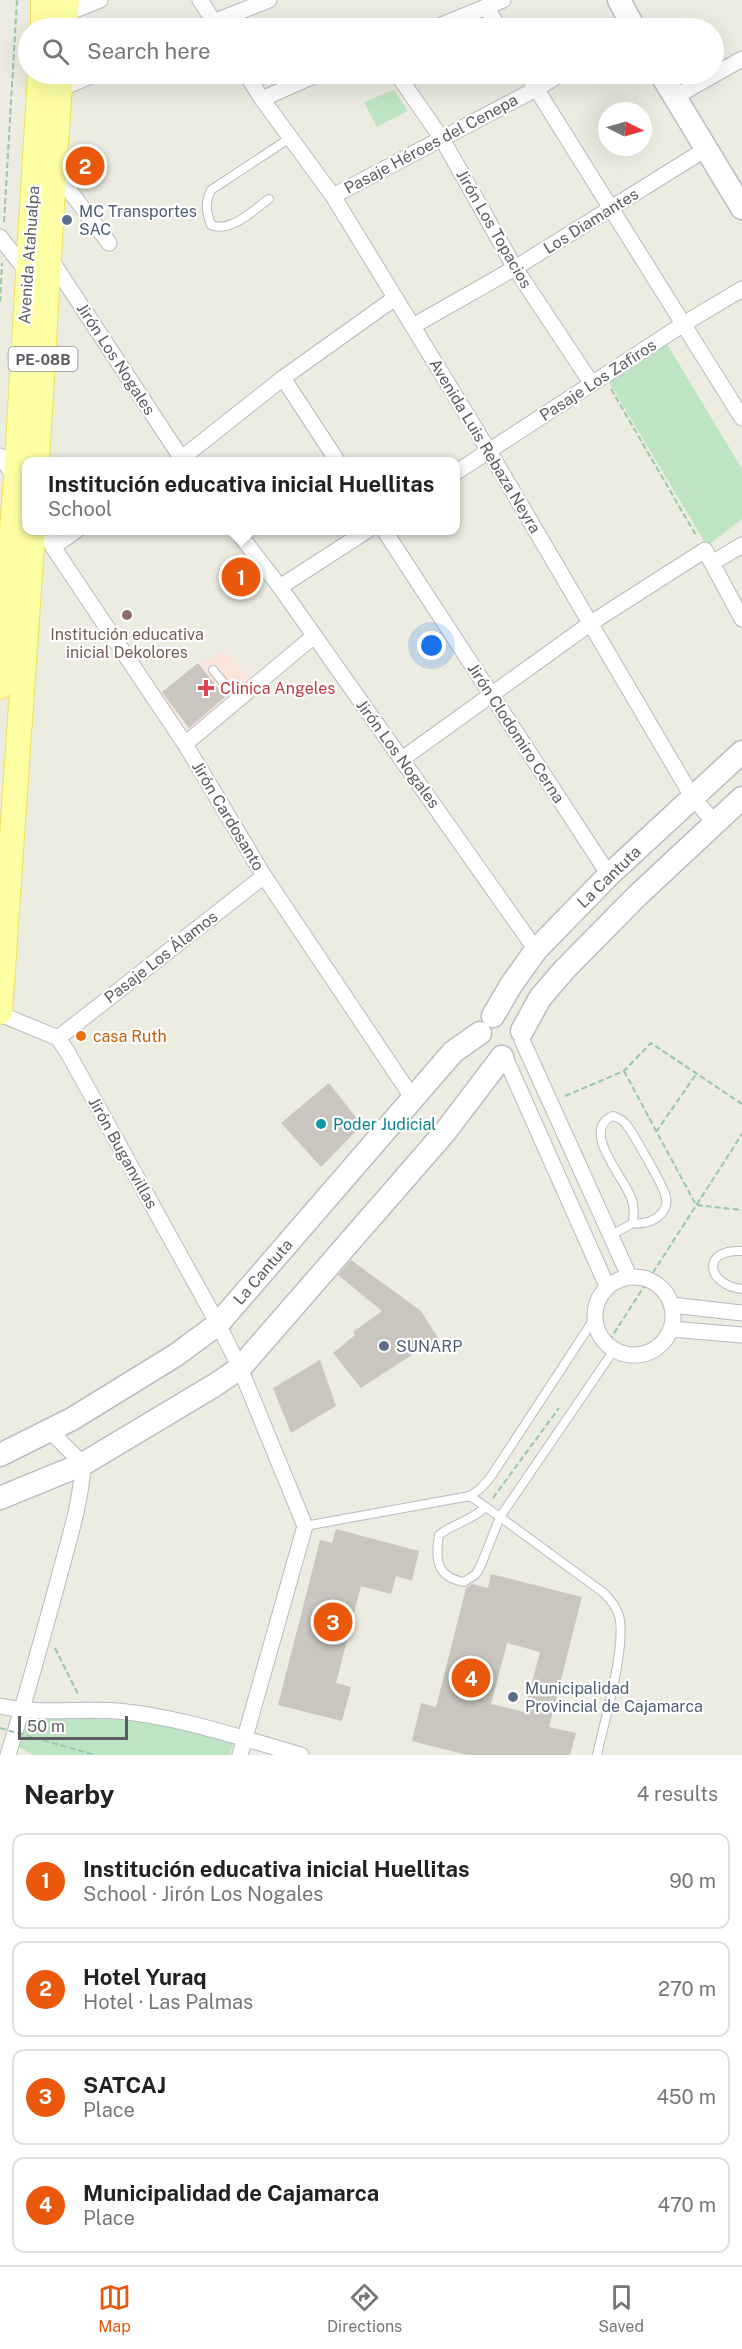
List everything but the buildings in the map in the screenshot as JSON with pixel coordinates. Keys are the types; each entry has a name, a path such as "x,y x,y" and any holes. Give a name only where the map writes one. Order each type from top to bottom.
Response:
{"main road":[{"path":"43,0 43,18"},
{"name":"Avenida Atahualpa","path":"0,687 21,487 27,272 39,84"},
{"name":"Avenida Atahualpa","path":"37,457 61,84"},
{"path":"0,1013 33,535"}],"street":[{"path":"65,14 100,0"},
{"path":"200,0 212,18"},
{"path":"231,18 269,0"},
{"path":"459,18 503,0"},
{"path":"619,0 629,18"},
{"path":"486,7 493,18"},
{"path":"724,69 742,59"},
{"name":"Avenida Luis Rebaza Neyra","path":"252,84 333,196 489,451 693,798 716,824"},
{"path":"262,99 296,84"},
{"name":"Jirón Los Topacios","path":"404,84 442,138 514,268 598,380"},
{"path":"533,84 610,209 685,323 742,418"},
{"name":"Pasaje Héroes del Cenepa","path":"333,196 544,84"},
{"path":"667,84 742,208"},
{"path":"675,97 698,84"},
{"name":"Los Diamantes","path":"413,326 514,268 706,149"},
{"path":"54,170 109,243"},
{"path":"2,239 27,272"},
{"name":"Jirón Los Nogales","path":"49,257 178,457"},
{"name":"Pasaje Los Zafiros","path":"460,470 685,323 742,289"},
{"path":"186,457 283,378 395,298"},
{"path":"283,378 335,457"},
{"path":"0,456 21,487"},
{"name":"Jirón Cardosanto","path":"47,535 185,744 264,876 414,1100"},
{"path":"53,547 70,535"},
{"name":"Jirón Los Nogales","path":"239,535 280,587 536,950"},
{"path":"280,587 362,535"},
{"name":"Jirón Clodomiro Cerna","path":"387,535 609,874"},
{"path":"402,759 591,623 708,556 742,545"},
{"path":"708,556 742,619"},
{"path":"185,744 314,636"},
{"name":"La Cantuta","path":"0,1455 50,1431 176,1355 218,1324 414,1100 453,1052 486,1025 536,950 609,874 742,752"},
{"name":"La Cantuta","path":"0,1498 83,1464 240,1368 445,1132 503,1057 514,1053 540,998 564,970 638,895 742,798"},
{"name":"Pasaje Los Álamos","path":"58,1038 264,876"},
{"path":"0,1013 58,1038"},
{"path":"608,1286 503,1057 488,1053 483,1047 486,1025 507,1016 519,1024 549,1102 629,1276"},
{"name":"Jirón Buganvillas","path":"58,1038 218,1324 240,1368 305,1526"},
{"path":"629,1276 647,1278 663,1289 672,1305 673,1321 663,1342 650,1352 632,1355 610,1347 596,1329 594,1319 597,1301 608,1286 614,1281 629,1276"},
{"path":"672,1305 742,1313"},
{"path":"671,1329 742,1335"},
{"path":"8,1755 43,1637 78,1505 83,1464 50,1431"},
{"path":"240,1755 305,1526"},
{"path":"0,1706 22,1711 118,1711 150,1716 245,1737 301,1755"}],"lane":[{"path":"269,199 231,225 219,228 211,225 206,211 206,201 211,190 290,138"},
{"path":"213,670 238,700"},
{"path":"610,1236 633,1223 649,1223 660,1215 664,1209 665,1194 626,1124 613,1116 602,1124 599,1133 632,1200 633,1223"},
{"path":"742,1251 725,1252 712,1262 716,1277 724,1283 742,1289"},
{"path":"305,1526 470,1496 480,1489 490,1478 594,1319"},
{"path":"486,1507 473,1518 448,1527 439,1535 436,1551 440,1566 450,1578 464,1582 476,1574 500,1517 610,1347"},
{"path":"470,1496 604,1593 615,1604 620,1618 622,1639 597,1755"}],"path":[{"path":"0,302 17,0"},
{"path":"598,380 708,556"},
{"path":"549,1102 624,1071 651,1042 742,1104"},
{"path":"624,1071 696,1205"},
{"path":"656,1132 697,1074"},
{"path":"610,1347 647,1278 742,1134"},
{"path":"696,1205 742,1210"},
{"path":"486,1507 564,1402"},
{"path":"43,1637 55,1647 86,1711"},
{"path":"0,1728 95,1755"}],"shaded area":[{"name":"Clinica Angeles","path":"224,649 251,683 191,731 161,694 205,658 208,662"}],"green space":[{"path":"394,90 408,111 377,127 364,102"},
{"path":"667,344 742,469 742,519 707,546 609,382"},
{"path":"94,1705 236,1733 230,1755 33,1755 17,1746 26,1708"}],"place":[{"name":"Hotel Yuraq","path":"85,166"},
{"name":"MC Transportes SAC","path":"67,220"},
{"name":"Institución educativa inicial Huellitas","path":"241,577"},
{"name":"Institución educativa inicial Dekolores","path":"127,615"},
{"name":"Clinica Angeles","path":"206,688"},
{"name":"casa Ruth","path":"81,1036"},
{"name":"Poder Judicial","path":"321,1124"},
{"name":"SUNARP","path":"384,1346"},
{"name":"SATCAJ","path":"333,1622"},
{"name":"Municipalidad de Cajamarca","path":"471,1678"},
{"name":"Municipalidad Provincial de Cajamarca","path":"513,1697"}]}
